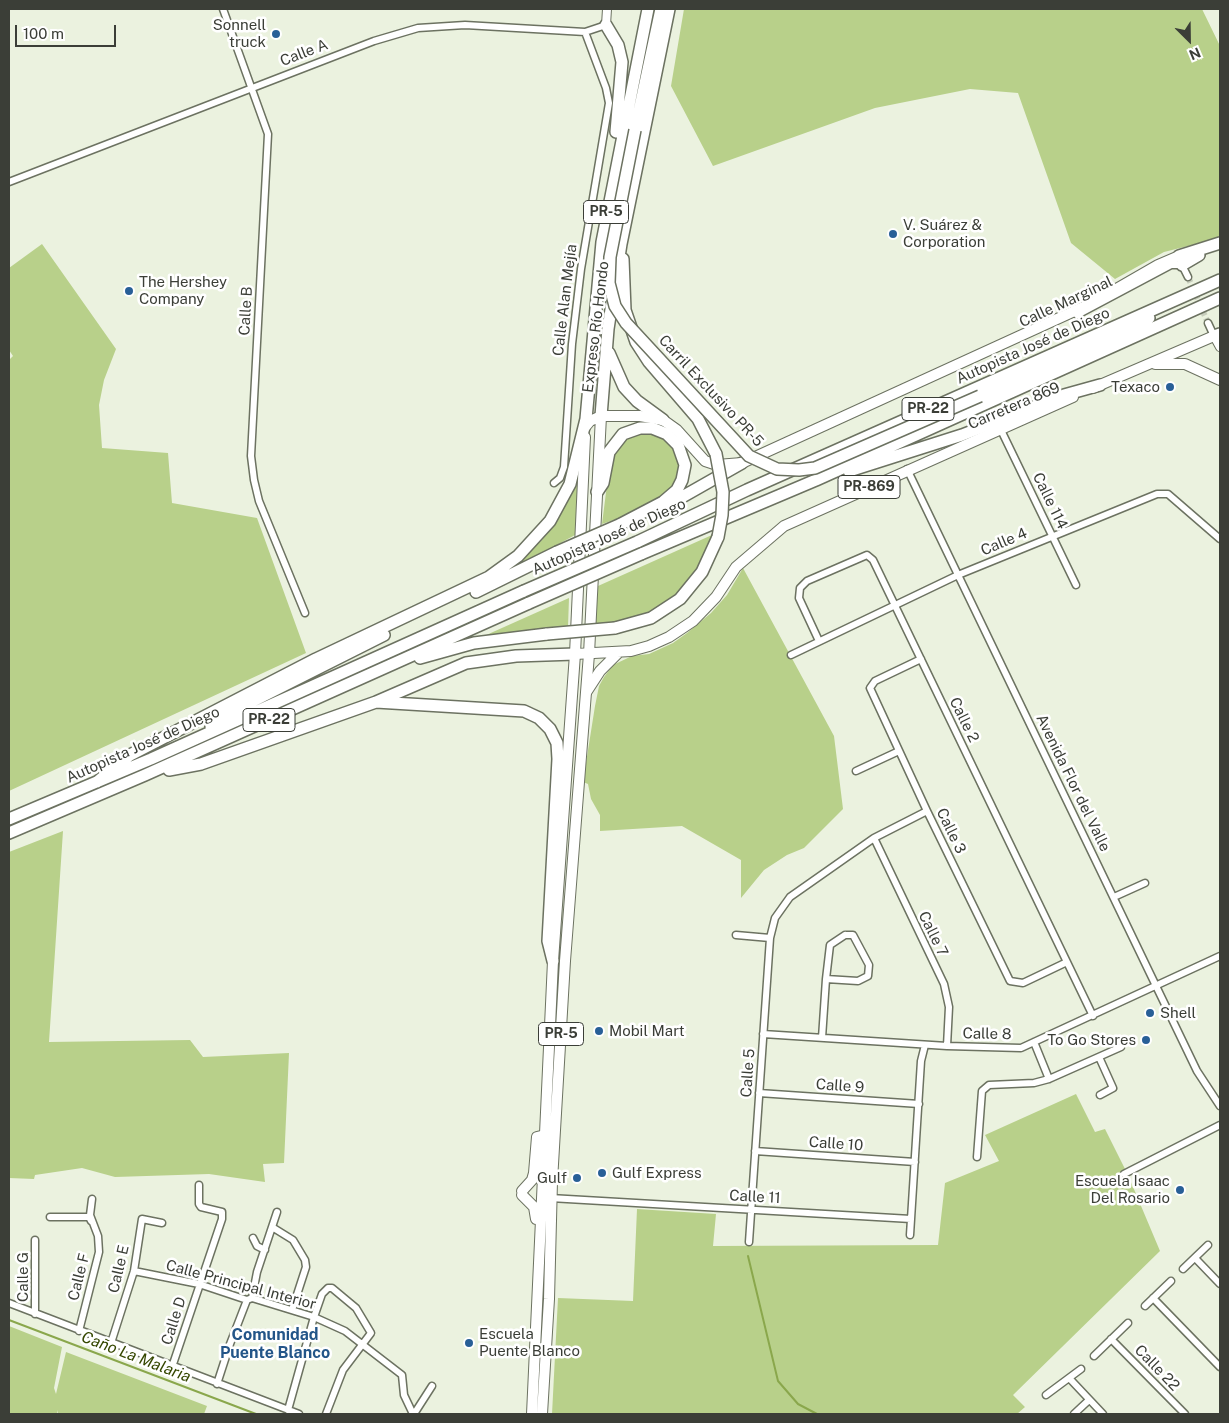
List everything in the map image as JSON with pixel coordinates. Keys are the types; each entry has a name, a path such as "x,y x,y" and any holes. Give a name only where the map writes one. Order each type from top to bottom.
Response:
{"highway":[{"name":"Expreso Río Hondo","path":"586,423 592,331 607,204 648,9"},
{"name":"Carril Exclusivo PR-5","path":"661,9 610,257 611,293 626,323 749,456 777,469 799,470 815,468 1134,327"},
{"name":"Expreso Río Hondo","path":"602,416 607,348 621,244 669,9"},
{"path":"606,25 618,46 622,62 607,204"},
{"path":"1181,260 1220,243"},
{"path":"392,665 474,643 615,628 650,618 680,599 702,572 718,536 723,501 716,454 698,419 649,362 633,335 624,304 625,272 621,244"},
{"path":"1181,260 1220,249"},
{"name":"Autopista José de Diego","path":"9,819 193,740 637,542 746,490 1220,280"},
{"path":"1134,327 1184,296"},
{"name":"Autopista José de Diego","path":"9,833 145,776 640,554 816,480 1220,298"},
{"path":"1134,327 1193,310"},
{"path":"607,348 624,387 637,401 663,420"},
{"path":"816,480 886,461 962,435 1064,395 1100,385"},
{"path":"98,782 130,755 316,659 480,581 508,564 544,529 566,494 573,475 586,423"},
{"path":"193,740 229,713 395,629 557,552 619,525 663,502 677,490 684,475 685,465 678,445 667,434 652,428 640,428 623,434 609,452 603,483 598,492"},
{"path":"619,525 632,522 670,505 742,463"},
{"path":"145,776 201,764 376,702 407,687 480,660 516,656 575,654"},
{"path":"376,702 524,711 539,718 547,725 557,743 558,754 548,941 553,961"}],"main road":[{"name":"Calle Marginal","path":"663,420 677,430 705,461 717,465 742,463 1092,303 1151,269 1181,260"},
{"name":"Carretera 869","path":"575,654 619,652 649,646 693,621 716,597 736,567 784,526 907,469 1217,335"},
{"name":"PR-869","path":"1151,364 1185,364 1220,380"},
{"path":"586,423 602,416 640,416 663,420"},
{"name":"Expreso Río Hondo","path":"589,654 602,416"},
{"name":"Expreso Río Hondo","path":"575,654 586,423"},
{"path":"587,691 600,671 619,652"},
{"name":"PR-5","path":"532,1414 540,1194 553,961 575,654"},
{"name":"PR-5","path":"542,1414 549,1299 551,1198 567,927 589,654"},
{"path":"560,854 564,866 562,920 567,927"},
{"path":"540,1229 536,1224 534,1207 522,1193 534,1173 537,1138 544,1134"}],"street":[{"name":"Calle B","path":"223,9 268,134 251,456 259,501 305,613"},
{"path":"606,25 607,9"},
{"name":"Calle A","path":"9,182 374,41 418,28 465,25 585,32 606,25"},
{"name":"Calle Alan Mejía","path":"554,483 560,478 564,467 572,344 581,269 609,103 606,88 585,32"},
{"path":"1181,260 1188,277"},
{"path":"1208,323 1217,335 1220,347"},
{"name":"Calle 114","path":"1000,428 1076,585"},
{"name":"Avenida Flor del Valle","path":"907,469 1197,1071 1220,1106"},
{"name":"Calle 4","path":"791,655 958,574 1157,494 1168,494 1220,539"},
{"name":"Calle 2","path":"819,642 799,598 800,588 807,581 867,555 873,560 1093,1016"},
{"name":"Calle 3","path":"921,659 875,681 870,688 898,751 1010,981 1023,983 1067,962"},
{"path":"856,771 898,751"},
{"name":"Calle 5","path":"749,1242 770,938 775,918 790,897 874,838 927,811"},
{"name":"Calle 7","path":"874,838 944,984 948,1007 948,1046"},
{"path":"1114,897 1145,883"},
{"path":"736,935 770,938"},
{"path":"822,1038 826,979 830,944 845,935 853,935 870,965 868,976 858,981 826,979"},
{"name":"Calle 8","path":"763,1034 925,1045 1022,1048 1220,956"},
{"path":"1034,1042 1049,1079"},
{"path":"910,1235 925,1045"},
{"path":"978,1157 982,1091 989,1085 1034,1083 1049,1079 1122,1047"},
{"path":"1099,1057 1113,1088 1100,1095"},
{"name":"Calle 9","path":"759,1093 919,1104"},
{"path":"1124,1174 1220,1125"},
{"name":"Calle 10","path":"755,1151 915,1162"},
{"name":"Calle D","path":"172,1366 222,1220 222,1212 201,1207 199,1204 199,1185"},
{"name":"Calle 11","path":"540,1194 551,1198 911,1219"},
{"name":"Calle F","path":"79,1331 99,1252 98,1236 92,1222 92,1200"},
{"path":"218,1384 230,1344 249,1299 277,1212"},
{"path":"50,1217 89,1217 92,1222"},
{"name":"Calle E","path":"111,1343 134,1271 142,1219 162,1223"},
{"path":"272,1227 293,1240 305,1260 306,1267 292,1310"},
{"path":"253,1238 256,1246 265,1250"},
{"name":"Calle G","path":"35,1240 35,1314"},
{"path":"1183,1269 1208,1245"},
{"path":"1194,1258 1220,1284"},
{"name":"Calle Principal Interior","path":"134,1271 199,1284 292,1310 346,1331 402,1375 404,1395 413,1414"},
{"path":"1145,1306 1170,1281"},
{"path":"288,1410 322,1294 328,1288 332,1288 356,1308 371,1333 343,1370 326,1414"},
{"path":"1153,1298 1220,1367"},
{"path":"9,1303 299,1414"},
{"path":"1094,1356 1128,1323"},
{"name":"Calle 22","path":"1111,1339 1185,1414"},
{"path":"1046,1395 1081,1369"},
{"path":"1070,1379 1103,1414"},
{"path":"413,1414 432,1386"},
{"path":"1074,1414 1089,1400"}],"green space":[{"path":"684,9 1202,9 1220,46 1220,238 1164,252 1115,279 1071,243 1018,93 970,89 875,108 713,166 671,86"},
{"path":"42,244 116,349 104,380 99,405 102,448 168,453 172,503 257,518 306,653 9,791 9,360 13,356 9,350 9,268"},
{"path":"647,432 660,434 677,452 679,473 676,482 660,498 625,516 602,524 610,461 618,447 631,436"},
{"path":"576,480 579,481 575,535 517,567 515,564 542,540 564,508"},
{"path":"712,535 706,557 688,584 670,602 648,614 620,623 595,625 598,586"},
{"path":"743,568 834,736 843,809 804,848 787,855 764,870 741,898 741,860 682,826 600,831 600,815 591,799 588,784 583,782 599,686 604,677 613,665 632,656 649,654 673,643 687,633 711,613 727,595"},
{"path":"569,598 568,627 484,636"},
{"path":"63,831 49,1042 190,1040 203,1057 289,1053 284,1163 263,1164 265,1182 209,1174 115,1177 82,1168 35,1175 34,1179 9,1178 9,852"},
{"path":"1076,1094 1095,1132 1105,1129 1128,1175 1160,1251 1013,1395 1025,1407 1017,1414 552,1414 558,1298 633,1301 637,1209 716,1214 713,1246 938,1245 945,1183 999,1161 985,1135"},
{"path":"9,1326 62,1347 54,1388 56,1394 66,1352 207,1406 204,1414 58,1414 57,1410 57,1414 9,1414"}],"waterway":[{"path":"748,1256 778,1381 798,1404 817,1414"},
{"name":"Caño La Malaria","path":"9,1320 256,1414"}],"tunnel":[{"path":"1188,277 1208,323"}],"place":[{"name":"Sonnell truck","path":"276,34"},
{"name":"V. Suárez & Corporation","path":"893,234"},
{"name":"The Hershey Company","path":"129,291"},
{"name":"Texaco","path":"1170,387"},
{"name":"Shell","path":"1150,1013"},
{"name":"Mobil Mart","path":"599,1031"},
{"name":"To Go Stores","path":"1146,1040"},
{"name":"Gulf Express","path":"602,1173"},
{"name":"Gulf","path":"577,1178"},
{"name":"Escuela Isaac Del Rosario","path":"1180,1190"},
{"name":"Escuela Puente Blanco","path":"469,1343"}],"district":[{"name":"Comunidad Puente Blanco","path":"275,1344"}]}
